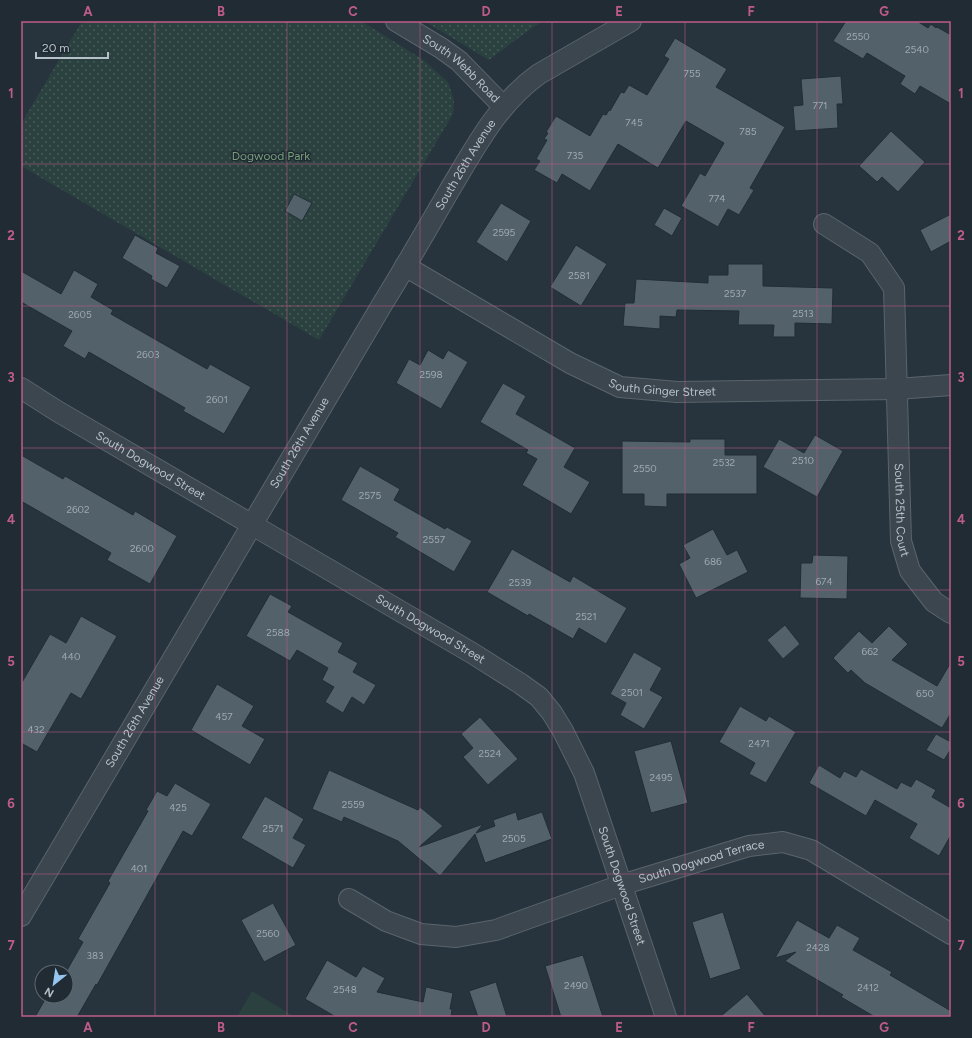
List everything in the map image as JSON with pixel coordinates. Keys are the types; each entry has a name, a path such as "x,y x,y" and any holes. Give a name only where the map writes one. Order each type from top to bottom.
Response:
{"street":[{"name":"South Webb Road","path":"396,21 441,48 458,62 504,106"},
{"name":"South 26th Avenue","path":"21,916 251,523 484,132 504,106 525,84 539,74 631,21"},
{"name":"South 25th Court","path":"824,224 870,253 894,288 901,541 910,571 934,602 951,613"},
{"name":"South Ginger Street","path":"405,266 570,363 620,387 677,392 897,389 951,385"},
{"name":"South Dogwood Street","path":"21,388 57,411 472,653 539,697 552,713 563,731 584,773 666,1017"},
{"name":"South Dogwood Terrace","path":"349,900 386,921 421,934 456,937 496,930 621,885 750,846 783,842 811,850 951,934"}],"green space":[{"name":"Dogwood Park","path":"82,21 361,21 422,59 448,82 454,100 453,114 319,340 21,166 21,124"},
{"path":"424,21 543,21 489,60"},
{"path":"252,991 295,1017 237,1017"}],"building":[{"path":"846,21 917,21 928,28 931,24 951,35 951,104 920,86 915,94 900,84 905,76 867,53 863,59 833,41"},
{"path":"675,38 727,69 716,87 785,127 750,188 754,190 739,215 728,209 718,227 681,206 700,173 705,176 724,143 686,121 658,168 618,144 590,191 562,174 557,183 534,170 540,161 536,159 547,140 544,139 548,133 546,132 556,116 590,136 603,114 606,115 609,110 610,111 621,92 624,93 629,85 647,95 669,59 664,56"},
{"path":"841,76 843,104 837,104 838,128 795,131 793,106 803,105 801,79"},
{"path":"891,131 925,162 898,192 882,177 877,182 859,166"},
{"path":"294,194 312,203 302,221 285,211"},
{"path":"501,203 531,221 507,262 476,242"},
{"path":"664,208 682,218 672,236 654,225"},
{"path":"951,214 951,241 931,252 920,230"},
{"path":"135,235 158,248 156,253 180,266 167,288 151,279 152,276 122,258"},
{"path":"576,245 607,264 581,306 550,287"},
{"path":"728,264 763,264 763,286 833,288 832,324 795,323 795,337 773,337 774,325 738,325 739,311 677,310 676,317 660,316 660,329 623,326 625,303 634,303 636,279 708,283 708,275 728,275"},
{"path":"74,270 98,284 91,297 113,310 111,314 207,369 210,364 251,387 224,434 183,411 185,408 89,352 85,359 63,346 72,331 21,302 21,271 61,294"},
{"path":"428,350 443,359 448,350 468,362 441,409 396,383 409,359 420,365"},
{"path":"503,383 526,396 516,414 575,448 564,467 590,482 571,514 522,485 537,459 526,453 528,450 480,422"},
{"path":"815,435 843,451 817,497 763,467 779,439 804,453"},
{"path":"690,439 725,439 725,455 757,455 757,494 667,494 667,507 644,506 644,494 622,494 622,441 690,442"},
{"path":"21,455 63,479 65,476 133,515 135,511 177,536 150,584 107,560 111,553 21,501"},
{"path":"360,466 400,489 394,500 445,529 447,527 472,541 454,572 395,537 398,533 341,500"},
{"path":"713,529 727,555 737,550 748,572 696,598 679,564 690,558 683,545"},
{"path":"512,549 570,582 573,576 627,608 606,644 579,628 573,639 529,614 528,616 487,592"},
{"path":"813,555 848,556 847,599 800,598 801,563 812,563"},
{"path":"270,594 292,606 288,612 343,643 338,652 358,663 353,672 376,685 364,705 352,697 343,713 325,702 334,687 322,680 328,668 297,650 290,661 246,636"},
{"path":"81,616 117,636 81,699 71,693 37,752 21,743 21,684 50,634 66,643"},
{"path":"785,625 800,644 783,659 767,640"},
{"path":"889,626 908,644 892,660 937,686 951,662 951,713 942,728 865,683 851,670 848,673 833,658 859,631 872,643"},
{"path":"634,652 662,668 650,690 663,697 644,729 620,715 626,703 610,694"},
{"path":"217,684 254,706 242,726 265,739 250,765 191,730"},
{"path":"740,706 766,721 769,716 796,732 766,783 749,774 755,763 719,742"},
{"path":"480,717 518,759 488,785 463,757 473,748 461,734"},
{"path":"936,734 951,742 951,749 944,760 926,750"},
{"path":"671,741 688,803 651,813 634,751"},
{"path":"819,765 840,778 844,771 856,777 861,769 897,789 901,782 911,787 916,779 936,790 932,797 951,808 951,835 939,856 909,838 917,824 875,800 866,816 809,783"},
{"path":"329,770 418,810 420,807 443,826 419,847 483,824 476,833 495,826 493,820 516,812 518,820 542,812 552,839 485,863 475,834 440,876 398,841 344,817 342,822 312,809"},
{"path":"175,783 211,804 192,836 183,831 97,985 96,984 77,1017 35,1017 42,1004 74,1004 74,964 71,964 83,942 78,939 110,883 108,881 148,811 146,810 157,791 167,796"},
{"path":"265,796 304,819 293,838 306,845 293,868 241,838"},
{"path":"273,903 296,945 264,962 241,920"},
{"path":"723,912 741,969 710,979 692,922"},
{"path":"797,920 829,938 837,925 860,938 853,950 892,972 890,975 951,1011 951,1017 875,1017 841,997 843,995 785,961 796,952 775,958"},
{"path":"583,955 603,1017 561,1017 545,966"},
{"path":"327,960 356,977 363,966 385,978 377,992 423,1002 426,987 453,993 450,1009 452,1009 451,1017 336,1017 305,999"},
{"path":"496,982 507,1017 478,1017 469,991"},
{"path":"747,994 766,1017 720,1017"}]}
